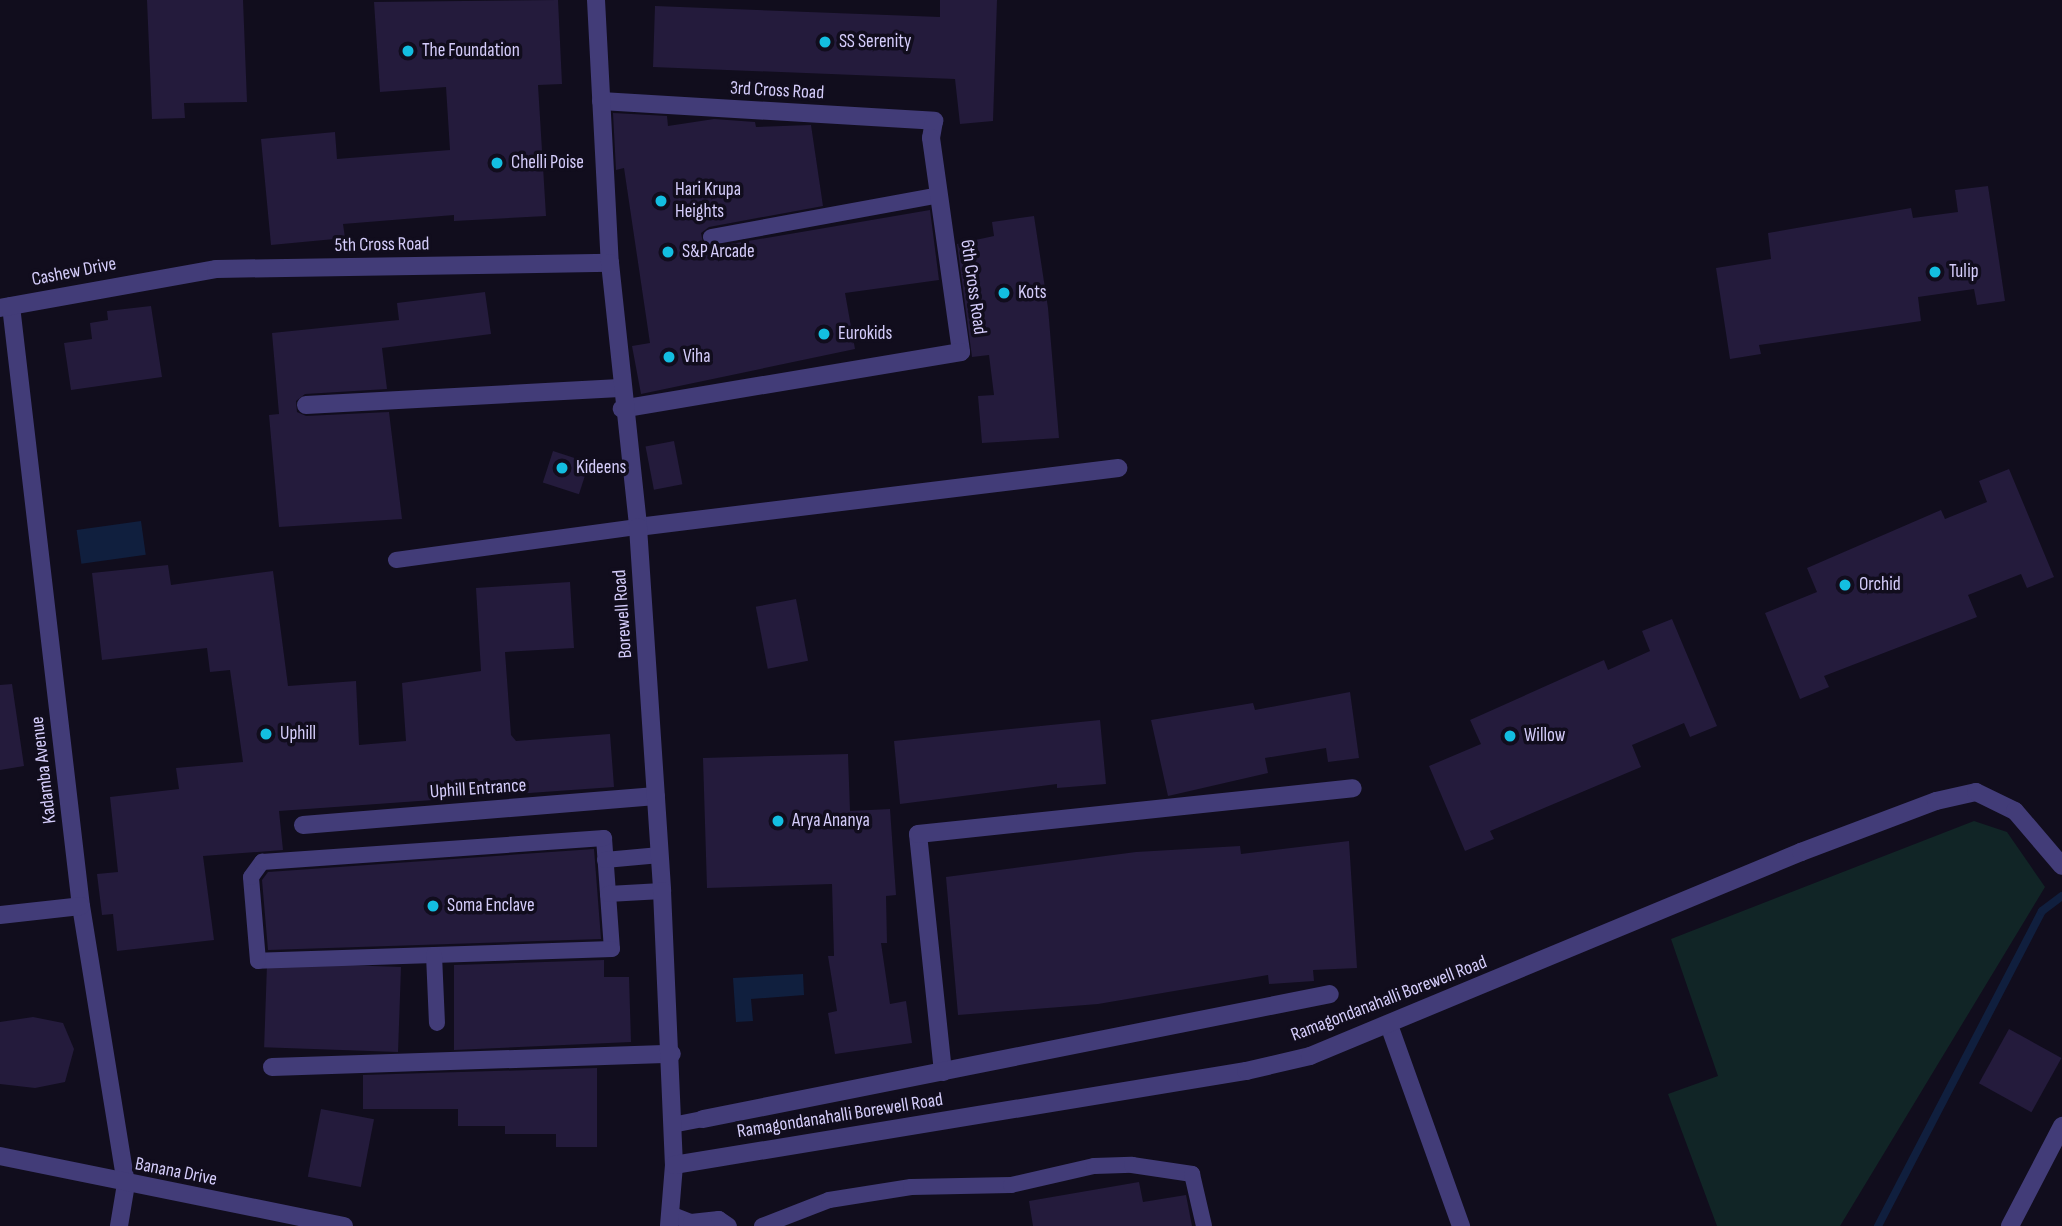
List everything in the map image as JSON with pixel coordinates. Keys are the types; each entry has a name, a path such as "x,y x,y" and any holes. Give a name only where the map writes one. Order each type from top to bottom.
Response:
{"street":[{"name":"Borewell Road","path":"596,0 610,262 622,409 638,527 660,855 671,1054 674,1165 670,1220"},
{"name":"3rd Cross Road","path":"601,101 934,121 931,138"},
{"name":"6th Cross Road","path":"622,409 961,352 931,138"},
{"name":"5th Cross Road","path":"156,277 216,269 610,262"},
{"name":"Cashew Drive","path":"6,307 156,277"},
{"name":"Kadamba Avenue","path":"6,307 81,906 126,1184 119,1226"},
{"path":"306,405 620,388"},
{"path":"638,527 1118,468"},
{"path":"943,1072 918,834 1353,788"},
{"name":"Ramagondanahalli Borewell Road","path":"674,1165 1246,1071 1310,1056 1936,801 1976,792 2015,811 2062,866"},
{"name":"Uphill Entrance","path":"303,825 656,796"},
{"path":"0,915 81,906"},
{"path":"703,1119 1330,994"},
{"path":"1389,1025 1461,1226"},
{"path":"272,1067 671,1054"},
{"path":"2011,1226 2062,1126"},
{"name":"Banana Drive","path":"0,1156 126,1184 344,1226"}],"lane":[{"path":"711,237 939,195"},
{"path":"396,559 638,527"},
{"path":"604,838 608,894 612,949 258,961 251,877 261,862 285,859 604,838"},
{"path":"605,860 660,855"},
{"path":"608,894 662,891"},
{"path":"434,956 437,1023"},
{"path":"672,1125 703,1119"},
{"path":"762,1226 829,1200 911,1186 1011,1185 1094,1166 1132,1165 1192,1174 1204,1226"},
{"path":"670,1220 691,1223 719,1219 729,1226"}],"green space":[{"path":"1974,821 2007,832 2045,887 1840,1226 1717,1226 1668,1094 1718,1076 1671,939"}],"water":[{"path":"141,521 146,555 81,564 77,530"},
{"path":"803,974 804,995 751,999 753,1021 736,1022 733,978"}],"building":[{"path":"147,0 243,0 247,102 184,103 185,118 152,119"},
{"path":"558,0 562,84 538,85 546,216 454,221 454,215 343,224 345,238 271,245 261,139 335,132 337,159 450,150 446,87 380,92 374,2"},
{"name":"SS Serenity","path":"940,0 997,0 993,121 960,124 955,79 653,67 655,6 940,17"},
{"path":"613,113 667,116 668,126 714,119 755,122 756,127 811,125 823,206 709,227 701,233 703,243 713,247 930,210 939,280 845,293 855,349 641,394 632,346 650,343 624,168 616,170"},
{"name":"Tulip","path":"1988,186 2005,301 1977,305 1974,289 1918,297 1921,321 1759,345 1761,354 1730,359 1716,268 1771,259 1768,233 1911,208 1913,218 1958,212 1955,190"},
{"path":"1034,216 1048,308 1059,438 982,443 978,396 994,395 989,355 972,357 957,244 994,236 992,222"},
{"path":"485,292 491,334 382,348 387,389 305,394 296,401 297,412 306,416 389,412 402,519 279,527 269,415 279,414 272,333 399,320 397,303"},
{"path":"151,306 162,377 71,390 64,343 92,339 90,323 108,320 107,311"},
{"path":"674,441 682,484 654,490 646,447"},
{"path":"553,451 589,463 579,494 543,482"},
{"name":"Orchid","path":"2009,469 2054,577 2027,588 2021,574 1968,595 1977,617 1824,676 1829,687 1800,699 1765,613 1817,592 1807,568 1941,510 1945,519 1987,502 1979,481"},
{"path":"168,565 171,585 273,571 288,686 356,681 359,745 406,741 402,683 481,671 476,588 570,582 574,648 505,652 511,735 516,741 610,734 614,787 279,811 283,850 203,856 214,940 117,951 113,914 102,915 97,874 118,872 110,797 179,789 176,768 243,762 230,670 210,672 207,648 102,660 92,573"},
{"path":"796,599 808,661 768,669 756,607"},
{"name":"Willow","path":"1672,619 1717,726 1690,737 1684,723 1632,745 1641,767 1490,831 1494,839 1465,851 1429,766 1481,744 1470,720 1604,660 1608,670 1650,651 1642,631"},
{"path":"12,684 24,766 0,770 0,685"},
{"path":"1350,692 1359,758 1328,762 1326,748 1265,758 1268,773 1168,796 1151,720 1253,703 1255,710"},
{"path":"1100,720 1106,784 1057,788 1057,784 900,804 894,741"},
{"path":"848,754 850,811 890,809 896,895 886,896 887,943 881,943 890,1004 906,1001 912,1043 835,1054 828,1013 837,1011 828,956 834,956 832,884 707,888 703,758"},
{"path":"1349,841 1357,968 1313,970 1314,981 1269,984 1268,975 1098,1004 958,1015 946,877 1136,852 1240,846 1241,854"},
{"name":"Soma Enclave","path":"594,849 601,939 268,950 262,880 268,872"},
{"path":"604,960 604,977 629,977 631,1042 454,1050 454,965"},
{"path":"267,962 401,967 398,1052 264,1047"},
{"path":"33,1017 63,1023 74,1049 65,1082 35,1088 0,1084 0,1022"},
{"path":"2009,1029 2061,1058 2031,1112 1979,1083"},
{"path":"597,1068 597,1147 556,1147 556,1134 505,1134 505,1126 458,1126 458,1109 363,1109 363,1075"},
{"path":"321,1109 374,1119 361,1187 308,1177"},
{"path":"1139,1182 1143,1202 1186,1195 1192,1226 1033,1226 1029,1201"}],"waterway":[{"path":"1878,1226 2042,911 2062,896"}],"place":[{"name":"SS Serenity","path":"825,42"},
{"name":"The Foundation","path":"408,51"},
{"name":"Chelli Poise","path":"497,163"},
{"name":"Hari Krupa Heights","path":"661,201"},
{"name":"S&P Arcade","path":"668,252"},
{"name":"Tulip","path":"1935,272"},
{"name":"Kots","path":"1004,293"},
{"name":"Eurokids","path":"824,334"},
{"name":"Viha","path":"669,357"},
{"name":"Kideens","path":"562,468"},
{"name":"Orchid","path":"1845,585"},
{"name":"Uphill","path":"266,734"},
{"name":"Willow","path":"1510,736"},
{"name":"Arya Ananya","path":"778,821"},
{"name":"Soma Enclave","path":"433,906"}]}
